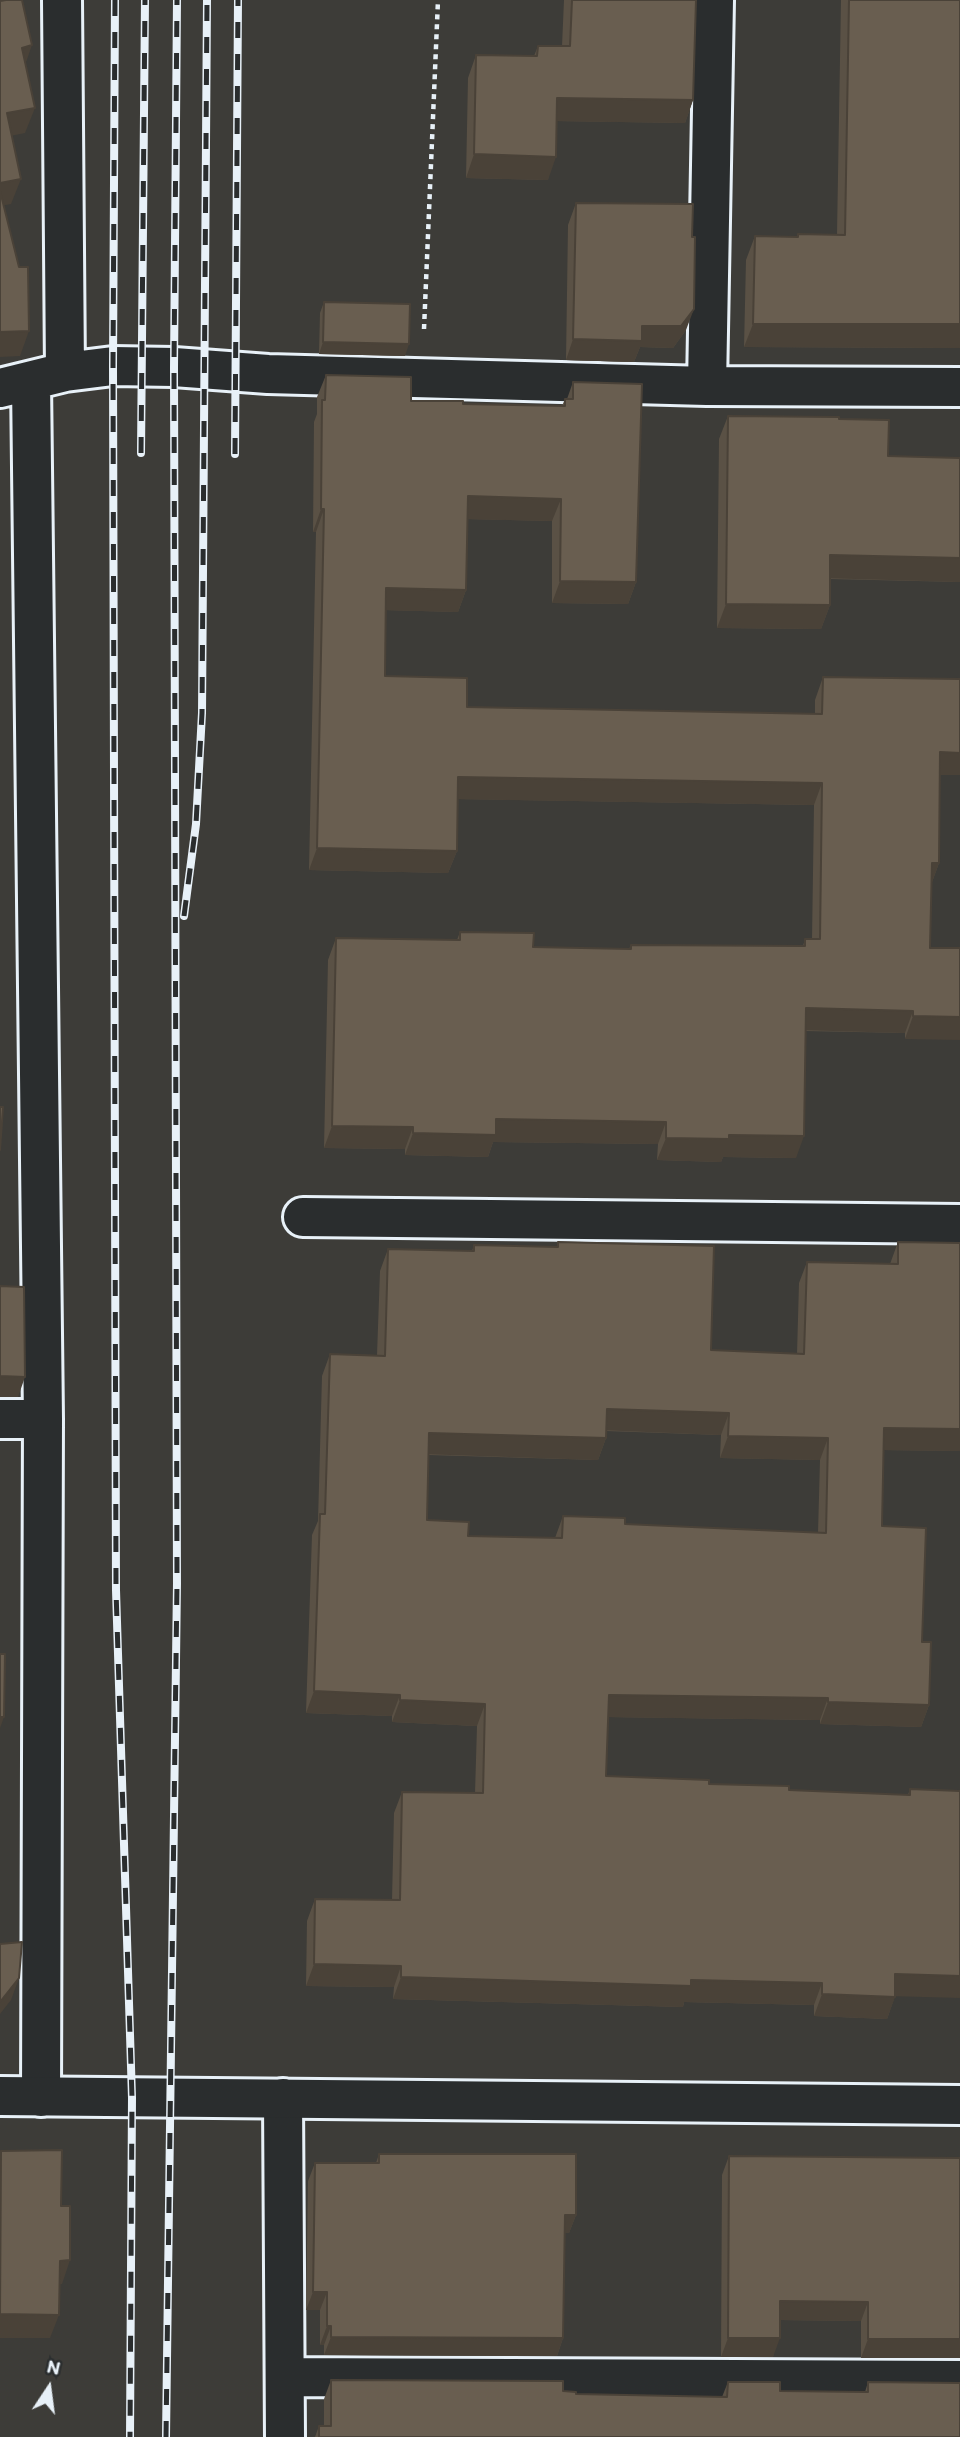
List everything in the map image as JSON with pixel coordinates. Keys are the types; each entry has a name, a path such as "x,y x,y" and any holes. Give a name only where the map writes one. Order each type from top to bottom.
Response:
{"street":[{"path":"41,2097 43,1419 32,380 62,0"},
{"path":"708,386 714,0"},
{"path":"32,380 113,366 174,366 268,374 708,386 960,387"},
{"path":"303,1217 960,1224"},
{"path":"0,1419 43,1419"},
{"path":"0,2096 960,2105"},
{"path":"283,2098 285,2437"},
{"path":"285,2377 960,2380"}],"path":[{"path":"422,378 438,0"}],"building":[{"path":"22,0 32,45 22,48 35,108 7,113 21,179 0,183 0,1"},
{"path":"572,0 696,0 693,100 557,98 556,157 474,154 476,55 537,56 538,46 570,46"},
{"path":"849,0 960,0 960,324 753,324 755,236 845,235"},
{"path":"0,191 19,267 28,267 29,331 0,332"},
{"path":"576,203 693,204 694,309 681,326 642,326 642,341 573,339"},
{"path":"324,302 410,304 409,344 323,342"},
{"path":"326,375 411,377 411,401 463,401 463,404 565,406 565,399 573,399 573,382 642,384 636,582 560,581 561,499 468,496 466,590 386,588 385,676 467,678 467,707 822,714 823,677 960,679 960,753 940,752 939,863 932,863 930,948 960,948 960,1017 913,1016 913,1011 806,1008 804,1136 666,1138 666,1122 496,1119 496,1135 413,1133 413,1127 332,1126 336,938 460,940 460,932 534,933 533,947 631,949 631,945 805,946 805,939 820,939 822,783 458,777 457,851 317,848 324,509 321,509 322,400 325,400"},
{"path":"728,416 889,420 888,456 960,458 960,558 830,555 830,605 726,604"},
{"path":"0,1107 3,1107 0,1150"},
{"path":"558,1242 714,1246 711,1350 804,1354 807,1262 898,1264 898,1242 960,1243 960,1429 884,1428 882,1526 926,1528 922,1642 931,1642 929,1705 828,1702 828,1698 609,1695 606,1776 709,1780 709,1784 789,1786 789,1790 910,1795 910,1789 960,1791 960,1976 895,1974 895,1997 822,1994 822,1983 691,1980 691,1986 401,1977 401,1966 314,1964 315,1899 400,1900 402,1792 483,1793 485,1704 400,1700 400,1695 314,1691 320,1514 325,1514 330,1354 385,1356 388,1249 474,1251 474,1245 558,1247","holes":["607,1409 729,1413 728,1436 828,1438 826,1533 625,1524 625,1518 563,1516 562,1538 468,1536 469,1522 427,1520 429,1433 606,1438"]},
{"path":"0,1286 24,1287 25,1377 0,1376"},
{"path":"0,1654 5,1654 4,1717 0,1717"},
{"path":"22,1942 19,1978 0,2002 0,1944"},
{"path":"62,2150 61,2206 70,2206 70,2260 60,2261 59,2315 0,2314 1,2151"},
{"path":"379,2154 576,2154 576,2215 565,2215 563,2338 331,2337 331,2326 327,2326 327,2292 313,2292 315,2163 379,2163"},
{"path":"729,2156 960,2158 960,2339 868,2339 868,2302 780,2301 780,2338 728,2338"},
{"path":"331,2380 563,2381 563,2391 576,2394 727,2397 728,2382 780,2382 780,2391 868,2392 868,2382 960,2383 960,2437 319,2437 319,2426 331,2426"}],"railway":[{"path":"115,0 113,366 116,1590 132,2098 130,2437"},
{"path":"141,453 145,0"},
{"path":"166,2437 177,1583 174,367 177,0"},
{"path":"184,916 196,824 202,713 207,0"},
{"path":"235,454 238,0"}]}
